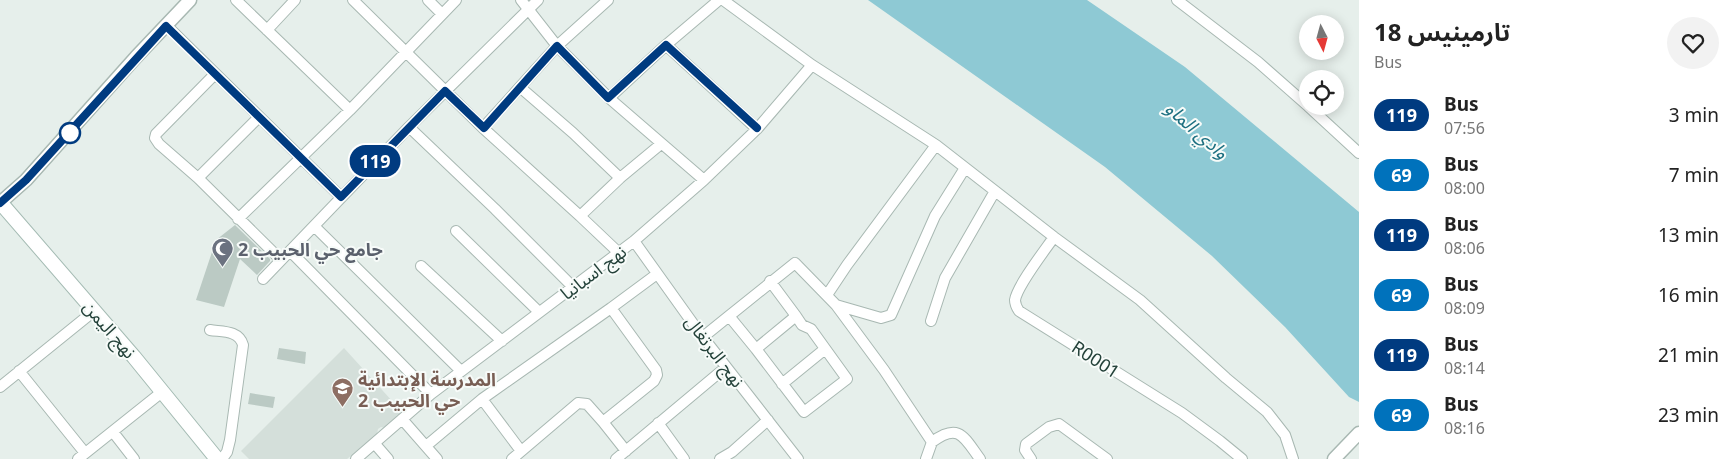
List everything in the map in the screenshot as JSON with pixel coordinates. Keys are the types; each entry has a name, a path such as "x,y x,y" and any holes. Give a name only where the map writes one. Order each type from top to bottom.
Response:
{"main road":[{"name":"نهج اليمن","path":"0,203 94,311 217,459"}],"street":[{"path":"0,203 26,180 190,0"},
{"path":"236,0 350,110"},
{"path":"268,30 295,0"},
{"path":"353,0 445,91 619,253"},
{"path":"428,0 442,14"},
{"path":"238,219 350,110 456,0"},
{"path":"263,279 445,91 525,4 538,0"},
{"path":"484,128 557,46 608,0"},
{"path":"608,98 666,45 721,0 812,64 936,146 1054,237 1140,300 1226,378 1267,412 1286,435 1293,459"},
{"path":"1178,0 1258,62 1299,98"},
{"path":"525,4 557,46 608,98 704,180"},
{"path":"166,26 341,197"},
{"path":"666,45 757,128"},
{"name":"نهج اسبانيا","path":"356,459 431,394 634,241 704,180 757,128 812,64"},
{"path":"215,74 156,136 159,144 198,178 281,260"},
{"path":"521,88 573,133 620,178"},
{"path":"1318,115 1359,153"},
{"path":"198,178 259,117"},
{"path":"409,127 573,286"},
{"path":"580,216 620,178 661,144"},
{"path":"827,295 847,265 936,146"},
{"path":"836,305 881,318 891,316 935,216 965,168"},
{"path":"931,321 945,278 995,191"},
{"path":"314,226 461,371"},
{"path":"456,231 539,312"},
{"name":"R0001","path":"1054,237 1028,276 1016,299 1016,308 1182,413 1220,440 1242,459"},
{"name":"نهج البرتغال","path":"634,241 703,337 798,459"},
{"path":"290,251 431,394"},
{"path":"703,337 794,263 836,305 884,370 932,442"},
{"path":"421,266 502,341"},
{"path":"426,446 482,399 658,274"},
{"path":"729,316 804,412 847,379 811,329 802,326 770,282"},
{"path":"603,422 654,381 657,375 656,370 611,308"},
{"path":"0,387 94,311"},
{"path":"756,349 796,316"},
{"path":"210,330 235,334 240,338 243,345 230,440 222,459"},
{"path":"782,384 826,349"},
{"path":"616,459 726,367"},
{"path":"19,371 81,456 162,392"},
{"path":"482,399 522,451"},
{"path":"512,459 578,403 587,404 626,451"},
{"path":"402,420 437,459"},
{"path":"720,459 735,455 768,420"},
{"path":"658,423 684,459"},
{"path":"1031,459 1025,450 1026,444 1049,427 1059,424 1107,459"},
{"path":"113,432 134,459"},
{"path":"929,458 932,442 942,434 957,432 962,434 980,459"},
{"path":"1338,457 1359,433"},
{"path":"374,444 388,459"}],"shaded area":[{"name":"المدرسة الإبتدائية حي الحبيب 2","path":"344,348 403,413 385,428 381,427 378,429 377,434 347,459 249,459 241,451"}],"water":[{"name":"وادي الماو","path":"868,0 1087,0 1185,67 1359,212 1359,402 1349,397 1285,327 1212,256 1105,167"}],"building":[{"name":"جامع حي الحبيب 2","path":"235,225 270,261 257,275 240,259 224,307 196,300 216,240"},
{"path":"279,348 306,352 305,364 277,359"},
{"path":"250,393 275,397 273,408 248,404"}],"bus line":[{"name":"119","path":"0,203 26,180 166,26 341,197 445,91 484,128 557,46 608,98 666,45 757,128"}],"place":[{"name":"جامع حي الحبيب 2","path":"222,268"},
{"name":"المدرسة الإبتدائية حي الحبيب 2","path":"342,408"}]}
